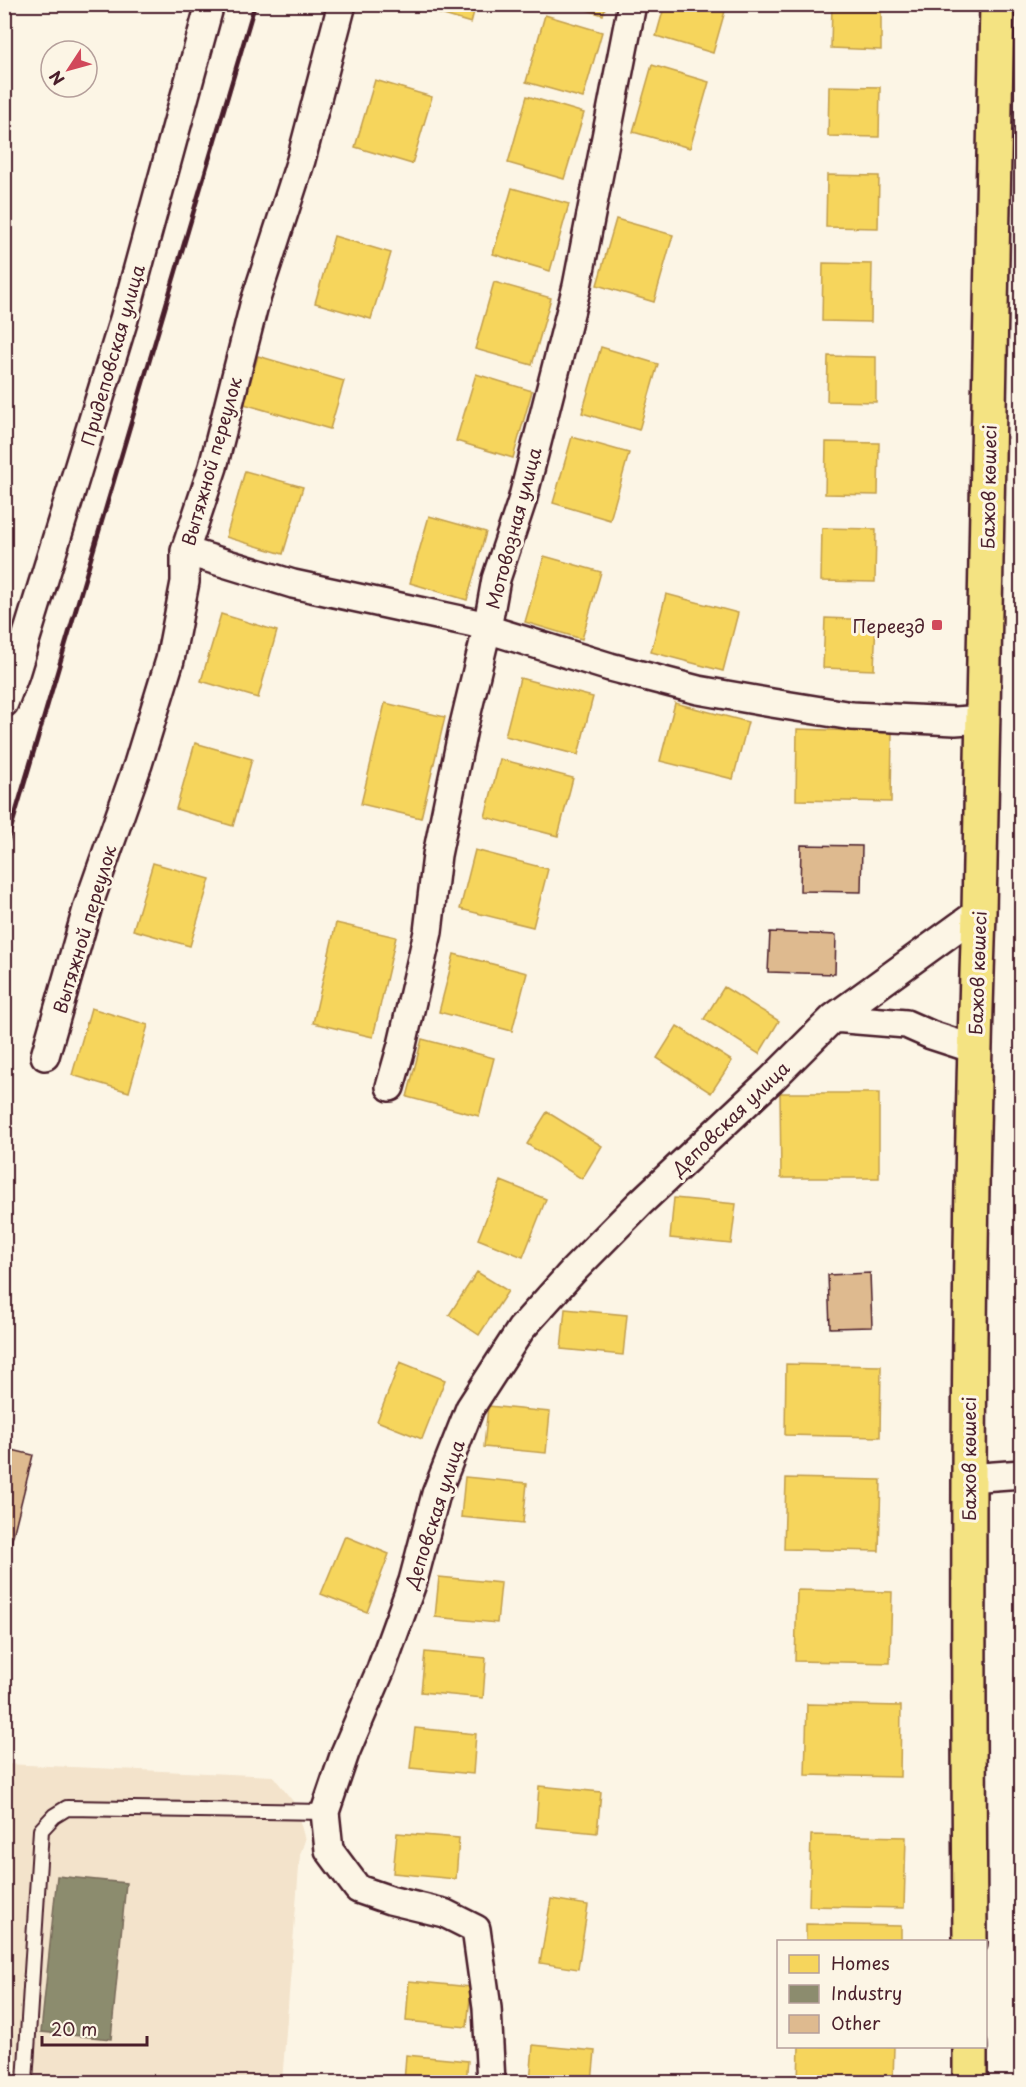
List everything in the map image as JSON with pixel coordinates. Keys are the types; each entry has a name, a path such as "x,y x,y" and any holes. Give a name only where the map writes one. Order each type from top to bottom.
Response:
{"main road":[{"name":"Бажов көшесі","path":"970,1940 968,1478 974,1048 979,912 997,4"},
{"path":"970,2048 970,2082"}],"street":[{"name":"Придеповская улица","path":"4,704 19,663 124,319 210,4"},
{"name":"Вытяжной переулок","path":"45,1056 88,906 138,764 170,660 186,582 185,551 213,467 254,305 300,160 342,4"},
{"name":"Мотовозная улица","path":"390,1087 428,932 437,855 496,579 522,501 577,286 632,4"},
{"path":"185,551 293,584 474,623 610,667 699,690 863,716 955,721 983,719"},
{"name":"Деповская улица","path":"491,2082 487,2008 476,1929 444,1913 390,1900 358,1889 329,1850 325,1812 345,1753 381,1669 413,1581 436,1494 470,1408 521,1329 573,1271 640,1203 771,1080 832,1018 900,972 979,912"},
{"path":"900,972 891,986 889,997 892,1008 906,1024"},
{"path":"832,1018 906,1024 931,1035 974,1048"},
{"path":"968,1478 1022,1474"}],"lane":[{"path":"25,2082 41,1830 54,1816 67,1808 325,1812"}],"shaded area":[{"path":"5,1764 273,1776 295,1804 305,1840 300,1855 282,2082 5,2082"}],"building: Homes":[{"path":"414,4 476,4 471,23 413,6"},
{"path":"568,4 606,4 603,15"},
{"path":"665,4 727,4 713,53 656,36"},
{"path":"832,4 881,4 881,50 831,48"},
{"path":"545,15 602,32 583,98 526,82"},
{"path":"652,65 709,82 690,148 633,132"},
{"path":"375,80 432,97 412,164 355,147"},
{"path":"829,86 880,87 879,137 828,136"},
{"path":"527,96 584,113 564,179 508,163"},
{"path":"827,175 879,176 878,228 826,227"},
{"path":"512,188 569,204 550,271 493,254"},
{"path":"616,219 673,235 654,302 597,285"},
{"path":"334,236 391,253 371,319 315,303"},
{"path":"823,263 872,264 871,322 822,321"},
{"path":"494,282 551,298 532,365 475,349"},
{"path":"601,347 658,364 639,430 582,413"},
{"path":"258,356 344,381 330,429 244,404"},
{"path":"828,356 876,357 876,402 827,401"},
{"path":"476,374 532,391 513,458 456,441"},
{"path":"572,437 629,453 610,520 553,503"},
{"path":"826,442 879,443 878,495 825,494"},
{"path":"245,471 303,487 283,554 226,537"},
{"path":"429,516 486,532 467,600 410,583"},
{"path":"822,528 876,529 875,582 821,581"},
{"path":"544,556 601,572 582,639 525,622"},
{"path":"666,594 738,613 723,671 651,652"},
{"path":"221,614 277,631 258,698 201,681"},
{"path":"825,618 876,620 874,670 823,668"},
{"path":"520,678 593,697 578,755 505,736"},
{"path":"385,703 445,717 421,818 361,804"},
{"path":"675,703 748,722 733,779 660,761"},
{"path":"797,729 892,732 891,802 796,800"},
{"path":"195,743 252,759 233,826 176,809"},
{"path":"500,759 573,778 558,836 485,817"},
{"path":"475,850 548,869 533,927 460,909"},
{"path":"153,863 210,879 190,946 133,930"},
{"path":"336,923 396,937 373,1037 313,1023"},
{"path":"454,954 527,973 512,1031 439,1012"},
{"path":"724,987 779,1021 759,1054 704,1019"},
{"path":"91,1008 148,1025 129,1092 72,1075"},
{"path":"677,1026 732,1061 711,1093 657,1058"},
{"path":"422,1039 494,1058 479,1116 407,1097"},
{"path":"780,1093 879,1093 879,1178 781,1178"},
{"path":"547,1112 602,1146 582,1179 527,1144"},
{"path":"501,1181 546,1199 523,1257 478,1239"},
{"path":"674,1198 736,1204 731,1244 670,1238"},
{"path":"477,1272 508,1291 479,1335 449,1315"},
{"path":"565,1309 627,1315 623,1355 561,1349"},
{"path":"400,1362 445,1380 422,1439 377,1421"},
{"path":"786,1364 881,1366 880,1437 785,1435"},
{"path":"488,1406 550,1412 546,1453 484,1447"},
{"path":"465,1477 527,1483 523,1523 461,1517"},
{"path":"786,1478 881,1480 879,1551 784,1549"},
{"path":"345,1536 389,1554 367,1612 321,1594"},
{"path":"439,1577 501,1583 497,1623 435,1617"},
{"path":"797,1590 892,1592 890,1663 795,1661"},
{"path":"425,1652 486,1658 483,1698 421,1692"},
{"path":"807,1704 901,1706 900,1777 805,1775"},
{"path":"415,1728 476,1734 473,1774 410,1768"},
{"path":"539,1786 601,1792 597,1833 536,1827"},
{"path":"397,1833 459,1838 456,1879 393,1873"},
{"path":"811,1835 906,1837 904,1908 809,1906"},
{"path":"551,1899 588,1905 578,1969 540,1963"},
{"path":"806,1924 901,1926 901,1940 806,1940"},
{"path":"409,1981 471,1987 467,2027 406,2021"},
{"path":"533,2045 595,2051 592,2082 530,2082"},
{"path":"799,2048 894,2048 893,2082 798,2082"},
{"path":"406,2055 468,2061 466,2082 404,2082"}],"building: Industry":[{"path":"57,1876 126,1883 111,2039 41,2032"},
{"path":"4,2074 19,2075 19,2082 4,2082"}],"building: Other":[{"path":"801,845 862,846 861,892 800,891"},
{"path":"770,932 836,935 835,974 768,972"},
{"path":"870,1273 872,1327 830,1328 828,1275"},
{"path":"4,1448 33,1455 4,1572"}],"railway":[{"path":"4,852 255,4"}],"place":[{"name":"Переезд","path":"937,625"}]}
